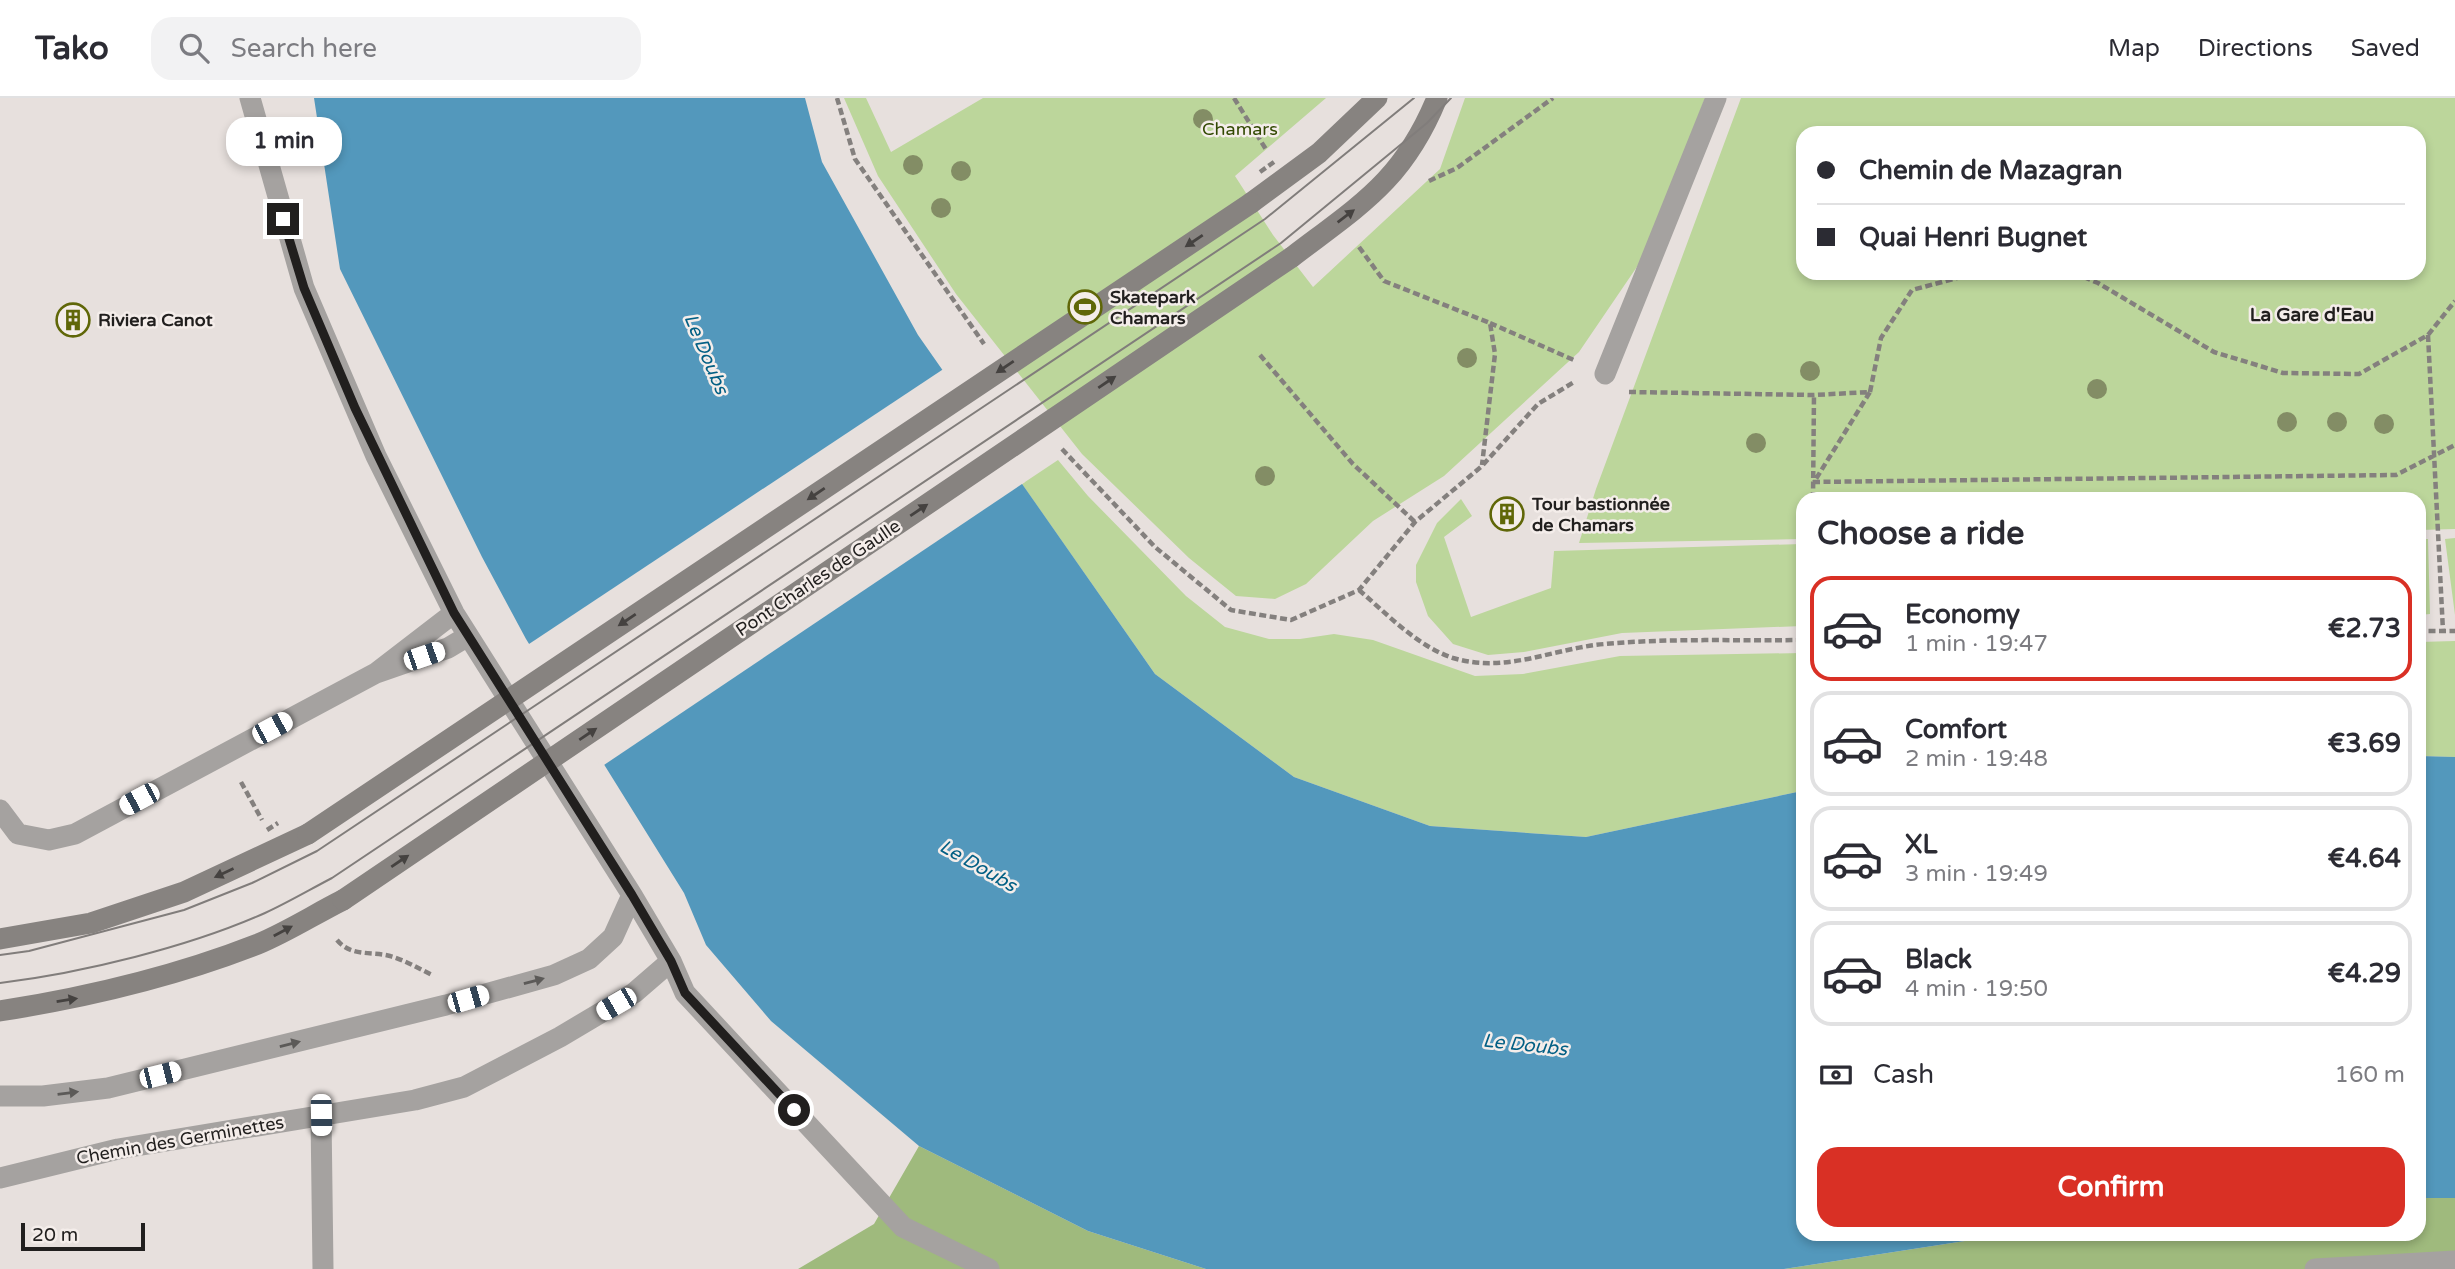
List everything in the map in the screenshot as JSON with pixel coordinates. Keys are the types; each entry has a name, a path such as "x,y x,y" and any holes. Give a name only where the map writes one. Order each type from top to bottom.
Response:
{"main road":[{"path":"0,939 91,923 184,892 308,834 1251,203 1319,153 1377,98"},
{"name":"Pont Charles de Gaulle","path":"0,1011 80,998 170,975 260,943 343,900 1292,257 1378,192 1405,160 1437,98"}],"street":[{"path":"250,98 304,288 376,456 454,613 632,895 671,961 685,993 903,1227 989,1269"},
{"path":"1605,374 1716,98"},
{"path":"376,673 454,613"},
{"path":"0,810 18,834 49,840 75,834 376,673 448,648 468,636"},
{"path":"0,1096 43,1096 108,1088 446,1005 554,975 589,959 613,937 632,895"},
{"name":"Chemin des Germinettes","path":"0,1178 118,1149 415,1100 464,1087 634,993 671,961"},
{"path":"321,1115 323,1269"},
{"path":"2315,1269 2455,1261"}],"path":[{"path":"1234,98 1274,162"},
{"path":"1420,186 1457,168 1553,98"},
{"path":"1350,237 1384,281 1490,323 1605,374 1632,394 1814,395 1870,392"},
{"path":"1813,482 1870,392 1881,338 1912,290 1950,280"},
{"path":"2091,280 2214,352 2283,373 2359,374 2428,335 2455,301"},
{"path":"1482,466 1494,354 1490,323"},
{"path":"2428,335 2442,631"},
{"path":"1260,355 1353,464 1415,522"},
{"path":"1605,374 1577,381 1538,404 1482,466 1415,522 1359,590 1427,646 1453,657 1483,664 1531,661 1604,644 1796,640"},
{"path":"1813,492 1814,395"},
{"path":"1813,482 2396,475 2455,445"},
{"path":"2426,631 2455,631"},
{"path":"225,753 267,830"},
{"path":"333,936 341,946 358,953 387,955 439,978"}],"green space":[{"name":"Chamars","path":"844,98 866,98 891,152 983,98 1326,98 1235,176 1273,235 1313,287 1440,169 1465,98 1705,98 1645,255 1579,352 1444,476 1373,521 1306,584 1275,599 1236,596 1189,558 1082,454 956,294 878,176"},
{"path":"1741,98 2455,98 2455,529 2426,530 2426,492 1796,492 1796,539 1579,543 1596,489"},
{"path":"1058,460 1088,496 1186,596 1225,627 1269,639 1300,639 1334,634 1373,640 1475,676 1523,674 1620,656 1796,653 1796,792 1586,837 1430,826 1294,777 1155,674 1022,484"},
{"path":"1461,499 1472,516 1444,537 1471,617 1551,588 1554,551 1796,544 1796,626 1622,633 1524,652 1488,655 1453,644 1428,616 1416,582 1416,565 1437,523"},
{"path":"2455,538 2455,615 2445,539"},
{"path":"2426,539 2428,539 2430,614 2426,614"},
{"path":"2455,641 2455,757 2426,756 2426,642"},
{"path":"919,1146 1088,1231 1206,1269 798,1269 874,1224"},
{"path":"2426,1198 2455,1198 2455,1269 1784,1269 1965,1241 2426,1241"}],"water":[{"name":"Le Doubs","path":"314,98 805,98 822,162 918,335 1155,674 1294,777 1430,826 1586,837 1796,792 1796,1241 1965,1241 1784,1269 1206,1269 1088,1231 919,1146 771,1021 706,945 684,893 526,639 482,557 340,269"},
{"path":"2426,756 2455,757 2455,1198 2426,1198"}],"pier":[{"path":"945,368 1025,482 601,767 526,646"}],"tram line":[{"path":"0,955 29,951 184,910 252,883 317,851 1265,219 1414,98"},
{"path":"0,983 65,973 135,957 203,937 265,913 332,878 1281,243 1427,123 1451,98"}],"place":[{"name":"Skatepark Chamars","path":"1085,307"},
{"name":"Riviera Canot","path":"73,320"},
{"name":"Tour bastionnée de Chamars","path":"1507,514"}],"district":[{"name":"La Gare d'Eau","path":"2312,315"}],"route":[{"path":"283,219 304,288 355,408 454,613 632,895 671,961 685,993 794,1110"}]}
